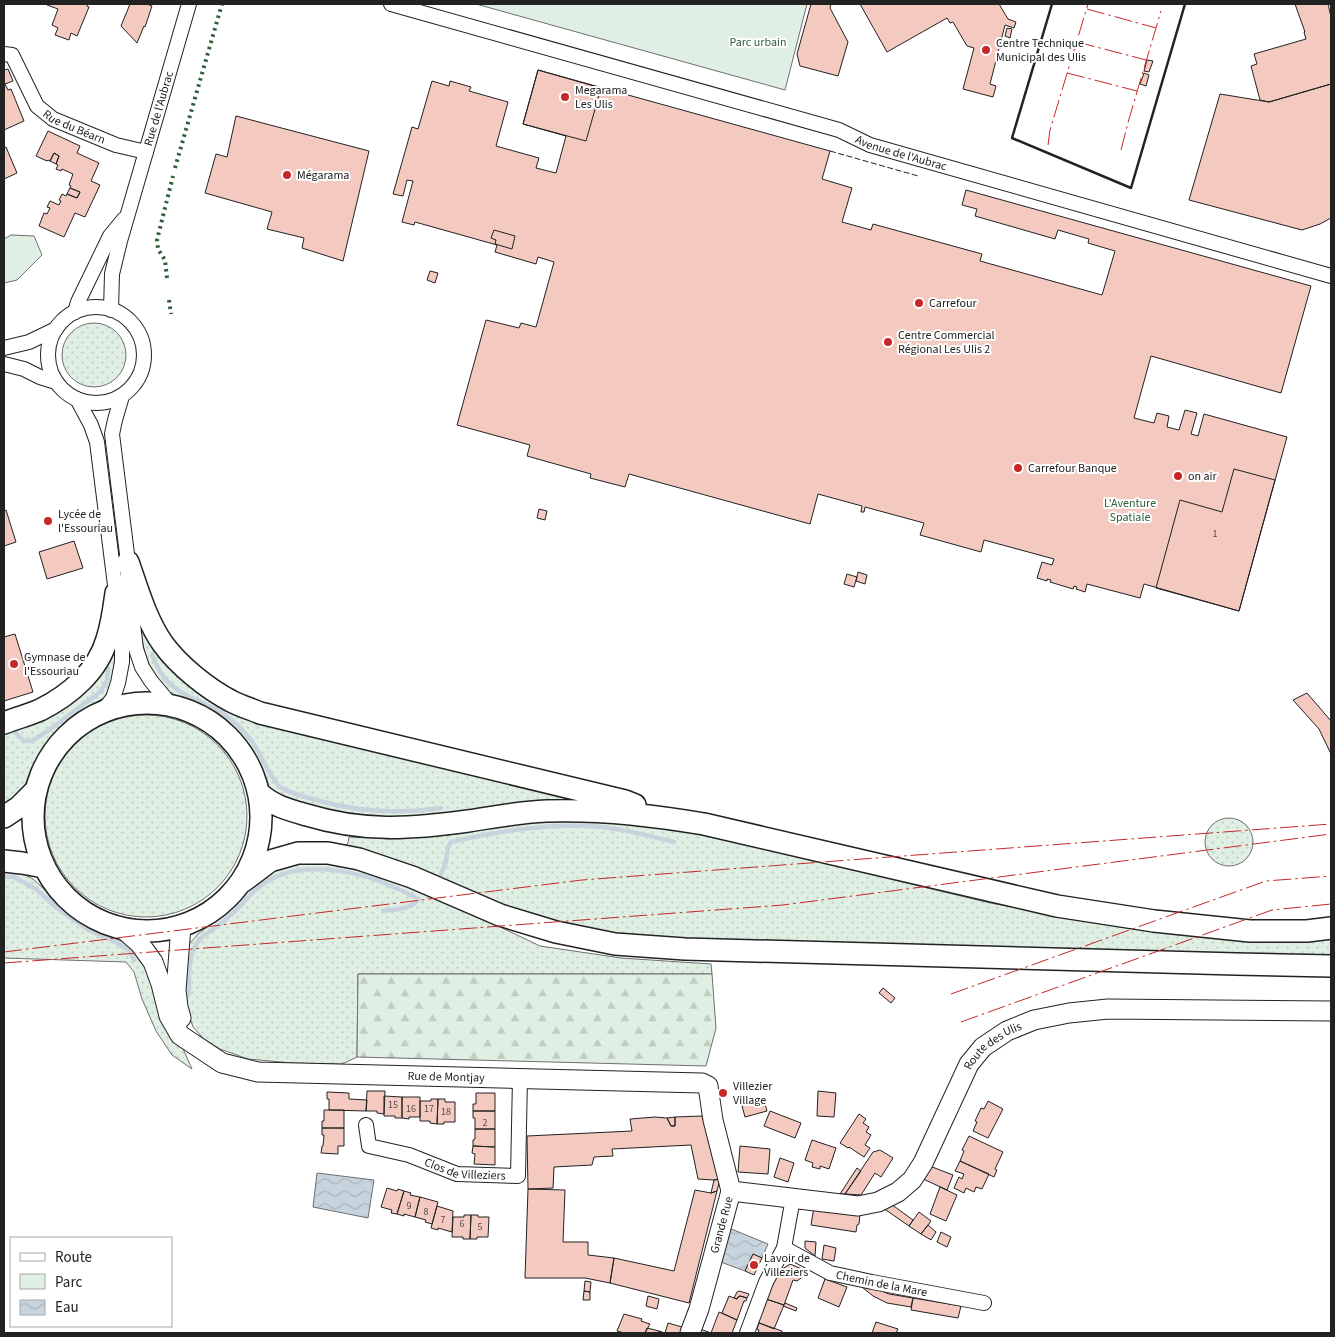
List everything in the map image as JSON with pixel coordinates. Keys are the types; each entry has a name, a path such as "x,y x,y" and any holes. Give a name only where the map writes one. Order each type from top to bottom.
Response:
{"main road":[{"path":"128,562 149,619 164,645 184,667 207,687 232,702 260,713 625,801 668,817"},
{"path":"4,723 39,710 66,696 85,678 98,661 107,640 116,593"},
{"path":"242,882 256,854 262,824 259,794 248,763 228,736 202,717 171,705 148,703 124,705 102,712 72,730 49,757 36,790 32,816 35,842 44,867 64,895 91,917 123,929 152,931 181,926 215,909 242,882 270,861 298,853 328,853 359,859 412,877 509,918 556,932 615,944 704,950 1331,966"},
{"path":"4,817 19,807 36,790"},
{"path":"259,794 269,802 323,820 354,826 381,828 410,828 544,811 591,811 668,817 1057,906 1154,921 1250,931 1307,931 1331,928"},
{"path":"4,862 22,862 44,867"}],"street":[{"name":"Rue de l'Aubrac","path":"111,310 112,274 127,214 189,4"},
{"name":"Avenue de l'Aubrac","path":"391,4 839,130 870,145 1331,276"},
{"name":"Rue du Béarn","path":"4,54 12,55 37,106 53,119 116,145 146,152"},
{"name":"Rue de l'Aubrac","path":"76,312 78,302 110,236 127,214"},
{"path":"99,308 111,310 124,317 136,329 141,340 144,354 138,379 122,396 107,402 92,403 77,399 65,392 56,382 50,369 48,356 50,342 64,320 76,312 99,308"},
{"path":"4,348 29,342 56,330"},
{"path":"4,364 24,369 56,382"},
{"path":"122,396 112,434 128,562 128,583 136,649 142,667 171,705"},
{"path":"77,399 91,425 97,442 116,593 122,618 122,662 118,683 113,698 102,712"},
{"path":"181,926 176,990 182,1021 189,1032 192,1042"},
{"name":"Rue de Montjay","path":"123,929 140,944 153,962 169,1016 180,1035 222,1063 258,1072 702,1083 708,1086"},
{"name":"Route des Ulis","path":"731,1191 858,1206 878,1202 898,1192 912,1180 923,1163 969,1064 983,1047 1007,1031 1034,1020 1069,1013 1108,1009 1331,1011"},
{"name":"Clos de Villeziers","path":"366,1125 369,1146 409,1155 457,1174 518,1176 520,1078"},
{"name":"Grande Rue","path":"690,1333 699,1309 731,1191 713,1120 708,1086"},
{"path":"747,1333 766,1282 784,1248 793,1198"},
{"name":"Chemin de la Mare","path":"784,1248 830,1273 984,1303"}],"green space":[{"name":"Parc urbain","path":"476,4 807,4 785,90"},
{"path":"11,235 34,236 42,255 17,280 4,283 4,239"},
{"path":"94,323 106,325 117,332 124,343 126,355 124,367 117,378 106,385 94,387 82,385 71,378 64,367 62,355 64,343 71,332 82,325"},
{"path":"137,610 188,680 564,794 565,800 426,817 389,819 343,814 281,797 270,787 254,754 233,728 211,712 176,696 158,679 151,669 143,646"},
{"path":"111,646 116,647 117,655 113,683 105,697 81,712 60,729 47,743 21,794 4,810 4,728 52,711"},
{"path":"136,715 156,715 175,719 194,727 218,744 230,760 239,777 245,796 247,816 245,836 239,855 230,872 218,888 194,905 175,913 156,917 136,917 117,913 98,905 74,888 57,864 49,845 45,826 45,806 49,787 57,768 74,744 98,727 117,719"},
{"path":"1224,818 1234,818 1243,822 1249,828 1252,833 1252,851 1243,862 1234,866 1224,866 1215,862 1209,856 1205,847 1205,837 1209,828 1215,822"},
{"path":"573,819 625,822 691,831 990,903 1087,920 1331,937 1331,956 657,938 597,931 537,917 345,846 348,843 349,837 388,839 449,835 515,824"},
{"path":"307,861 332,863 366,870 444,900 540,946 621,958 711,964 712,974 358,974 357,1057 342,1064 292,1063 248,1059 220,1049 204,1039 193,1027 186,1007 184,958 190,943 198,934 230,909 248,890 281,866"},
{"path":"4,871 22,873 33,879 58,905 73,917 89,927 128,944 144,961 192,1069 172,1055 156,1031 142,999 134,972 126,962 4,958"},
{"path":"358,974 712,974 716,1028 706,1066 357,1057"}],"water":[{"path":"317,1173 374,1180 368,1218 313,1207"},
{"path":"729,1228 768,1244 762,1258 753,1254 745,1271 718,1261"}],"building":[{"path":"48,4 87,4 89,7 77,36 71,33 69,40 55,35 58,28 52,25 58,9"},
{"path":"130,4 147,4 152,6 137,43 121,26"},
{"path":"811,4 831,4 830,8 848,42 838,76 800,66 797,54"},
{"name":"Centre Technique Municipal des Ulis","path":"860,4 999,4 1008,19 1016,22 1014,28 1005,25 990,84 996,86 993,97 963,89 974,48 967,46 953,22 950,23 947,18 887,52"},
{"path":"1295,4 1328,4 1331,17 1331,84 1269,102 1260,100 1251,66 1257,64 1254,54 1306,39"},
{"path":"1007,28 1012,29 1010,38 1005,36"},
{"path":"1147,60 1153,61 1149,72 1144,71"},
{"path":"8,69 13,81 5,84 8,90 11,89 24,121 4,130 4,70"},
{"name":"Centre Commercial Régional Les Ulis 2","path":"538,70 830,151 822,179 852,188 842,222 871,230 873,224 982,254 980,261 1102,295 1115,251 1088,243 1089,239 1058,230 1055,239 975,216 977,209 962,205 966,190 1311,286 1281,393 1151,356 1134,418 1154,423 1157,413 1169,416 1167,427 1179,430 1185,410 1197,413 1191,434 1198,436 1204,414 1287,437 1239,611 1144,584 1140,598 1087,584 1085,592 1076,589 1077,587 1074,586 1073,589 1050,582 1051,580 1047,579 1047,581 1037,578 1042,562 1052,565 1054,559 984,540 981,552 920,535 924,523 865,507 864,512 861,512 862,506 818,494 810,524 629,474 625,487 590,478 591,474 527,456 530,445 457,425 486,320 519,328 521,323 536,327 554,262 538,257 536,264 495,252 497,245 415,222 414,225 402,222 413,181 407,180 403,196 393,194 412,127 418,129 432,81 449,86 450,81 471,87 469,91 508,102 496,146 539,158 536,168 556,173 566,136 523,124"},
{"name":"Megarama Les Ulis","path":"538,70 601,88 586,141 523,124"},
{"path":"1144,73 1149,75 1146,86 1140,84"},
{"path":"1331,84 1331,218 1302,230 1189,200 1220,94 1269,102"},
{"name":"Mégarama","path":"236,116 369,151 343,261 302,248 304,238 267,229 272,212 205,193 216,154 227,157"},
{"path":"48,131 80,146 77,153 99,163 91,181 100,185 85,217 75,213 64,237 39,226 44,213 47,214 50,208 47,207 50,201 59,205 62,194 77,198 80,192 70,188 71,186 69,185 73,174 62,169 61,171 56,169 59,156 54,153 50,161 47,161 36,156"},
{"path":"6,147 17,173 4,179 4,148"},
{"path":"54,153 59,156 56,164 50,161"},
{"path":"70,188 80,192 77,198 67,194"},
{"path":"494,230 515,236 512,249 495,244 496,240 491,238"},
{"path":"430,271 438,273 435,283 427,280"},
{"path":"1234,469 1275,480 1239,611 1156,588 1180,500 1222,512"},
{"path":"539,509 547,511 545,520 537,518"},
{"path":"6,510 16,542 4,546 4,511"},
{"path":"74,541 83,568 47,579 39,552"},
{"path":"858,572 867,575 865,584 856,581"},
{"path":"847,574 857,577 854,587 844,584"},
{"name":"Gymnase de l'Essouriau","path":"15,634 33,692 4,701 4,637"},
{"path":"1307,693 1331,721 1331,754 1319,729 1293,700"},
{"path":"883,988 895,998 891,1003 879,993"},
{"name":"Villezier Village","path":"719,1090 726,1090 727,1097 720,1097"},
{"path":"367,1091 385,1091 384,1114 377,1113 377,1111 366,1111"},
{"path":"818,1091 836,1093 834,1117 817,1116"},
{"path":"327,1092 349,1093 349,1099 367,1100 366,1111 329,1110"},
{"path":"476,1093 495,1093 495,1111 473,1111 473,1104 476,1104"},
{"path":"384,1096 402,1097 402,1118 384,1116"},
{"path":"402,1097 420,1097 420,1117 402,1118"},
{"path":"431,1099 438,1099 437,1124 430,1123 430,1121 420,1121 420,1101 431,1101"},
{"path":"438,1099 445,1099 445,1102 455,1102 455,1122 437,1124"},
{"path":"764,1100 767,1111 745,1117 742,1106"},
{"path":"988,1101 1003,1109 988,1138 973,1131 981,1108 984,1109"},
{"path":"324,1110 344,1110 344,1128 322,1128"},
{"path":"473,1111 495,1111 495,1129 475,1129"},
{"path":"770,1111 801,1123 795,1138 764,1126"},
{"path":"859,1114 866,1119 863,1123 869,1127 866,1132 871,1135 865,1145 870,1148 864,1157 840,1143"},
{"path":"702,1116 720,1179 698,1179 691,1145 612,1149 613,1156 594,1157 592,1165 554,1167 553,1188 528,1189 527,1136 632,1131 630,1119 667,1118 671,1126 675,1126 675,1117"},
{"path":"675,1117 675,1126 671,1126 667,1118"},
{"path":"322,1128 344,1128 344,1146 338,1146 338,1154 321,1153 324,1135 322,1135"},
{"path":"475,1129 495,1129 495,1147 473,1146"},
{"path":"969,1136 1003,1152 995,1169 997,1170 994,1177 960,1161 964,1151 962,1150"},
{"path":"812,1140 836,1148 829,1169 820,1166 820,1169 812,1167 813,1163 805,1160"},
{"path":"473,1146 495,1147 495,1165 474,1164 475,1154 472,1153"},
{"path":"740,1146 770,1149 768,1174 738,1172"},
{"path":"880,1150 893,1158 881,1177 875,1173 861,1195 845,1194 873,1152"},
{"path":"780,1158 794,1163 788,1182 774,1177"},
{"path":"960,1161 989,1174 982,1189 976,1187 974,1192 966,1188 964,1193 954,1188 959,1177 962,1179 964,1174 955,1171"},
{"path":"927,1165 953,1175 947,1190 921,1178"},
{"path":"857,1168 861,1171 845,1194 840,1194"},
{"path":"720,1179 717,1191 711,1193 714,1180"},
{"path":"940,1187 957,1195 946,1221 930,1214"},
{"path":"387,1188 404,1191 397,1214 391,1213 392,1210 381,1207"},
{"path":"528,1189 565,1190 563,1242 588,1242 588,1255 614,1258 610,1283 585,1278 525,1278"},
{"path":"695,1190 711,1193 717,1191 689,1303 610,1283 614,1258 674,1271"},
{"path":"404,1191 411,1193 410,1195 420,1197 415,1217 397,1214"},
{"path":"420,1197 438,1202 432,1224 415,1217"},
{"path":"891,1204 913,1220 909,1226 883,1208"},
{"path":"437,1206 453,1211 452,1232 431,1228"},
{"path":"814,1207 860,1214 856,1232 811,1225"},
{"path":"919,1212 931,1221 921,1234 909,1226"},
{"path":"464,1215 471,1215 470,1239 452,1237 453,1217 464,1217"},
{"path":"471,1215 489,1217 488,1237 470,1239"},
{"path":"928,1225 936,1232 931,1240 921,1234"},
{"path":"941,1232 951,1237 947,1247 937,1242"},
{"path":"805,1241 816,1242 815,1256 805,1248"},
{"path":"824,1245 836,1248 834,1261 822,1259"},
{"name":"Lavoir de Villeziers","path":"753,1254 762,1258 754,1275 745,1271"},
{"path":"790,1264 809,1272 797,1281 793,1280 784,1305 766,1299 776,1273"},
{"path":"825,1279 847,1287 839,1307 818,1298"},
{"path":"585,1281 591,1282 590,1292 584,1291"},
{"path":"862,1287 913,1298 911,1307 887,1303 873,1296"},
{"path":"584,1291 590,1292 590,1300 583,1300"},
{"path":"739,1291 749,1294 747,1298 740,1296 737,1299 734,1298"},
{"path":"648,1296 659,1299 657,1309 646,1306"},
{"path":"729,1296 737,1299 740,1296 747,1298 737,1320 722,1313"},
{"path":"913,1298 961,1306 958,1318 911,1310"},
{"path":"766,1299 784,1305 774,1329 757,1322"},
{"path":"785,1303 797,1308 796,1311 783,1306"},
{"path":"719,1312 737,1320 732,1333 711,1333"},
{"path":"624,1314 642,1319 641,1321 650,1324 645,1333 617,1331"},
{"path":"876,1322 898,1329 896,1333 872,1333"},
{"path":"668,1323 682,1327 680,1333 665,1333"},
{"path":"759,1323 782,1331 781,1333 758,1333"},
{"path":"647,1328 659,1331 658,1333 645,1333"},
{"path":"700,1329 711,1333 699,1333"}],"waterway":[{"path":"152,655 158,669 173,687 214,708 242,729 256,748 274,780 283,789 320,801 354,808 388,811 441,808"},
{"path":"15,732 24,741 32,741 49,730 100,692 107,681 108,669"},
{"path":"441,874 451,842 507,831 565,826 603,827 674,842"},
{"path":"189,994 191,958 200,939 233,913 261,885 281,875 314,869 350,873 383,883 419,899 407,907 383,911"},
{"path":"4,877 14,877 36,889 58,909 90,931 114,941 130,951 134,960"}],"hedge":[{"path":"175,168 222,4"},
{"path":"167,278 165,260 158,249 157,240 173,176"},
{"path":"169,300 171,314"}],"fence":[{"path":"830,151 918,176"}],"wall":[{"path":"1052,4 1012,138 1131,188 1185,4"}],"power":[{"path":"1048,145 1050,130 1088,4"},
{"path":"1087,9 1156,28"},
{"path":"1121,150 1161,11"},
{"path":"1077,42 1146,60"},
{"path":"1067,73 1137,91"},
{"path":"4,952 582,880 1331,824"},
{"path":"4,963 783,905 1331,834"},
{"path":"951,994 1266,881 1331,876"},
{"path":"961,1022 1272,910 1331,904"}],"place":[{"name":"Centre Technique Municipal des Ulis","path":"986,50"},
{"name":"Megarama Les Ulis","path":"565,97"},
{"name":"Mégarama","path":"287,175"},
{"name":"Carrefour","path":"919,303"},
{"name":"Centre Commercial Régional Les Ulis 2","path":"888,342"},
{"name":"Carrefour Banque","path":"1018,468"},
{"name":"on air","path":"1178,476"},
{"name":"Lycée de l'Essouriau","path":"48,521"},
{"name":"Gymnase de l'Essouriau","path":"14,664"},
{"name":"Villezier Village","path":"723,1093"},
{"name":"Lavoir de Villeziers","path":"754,1265"}],"park label":[{"name":"L'Aventure Spatiale","path":"1130,510"}]}
